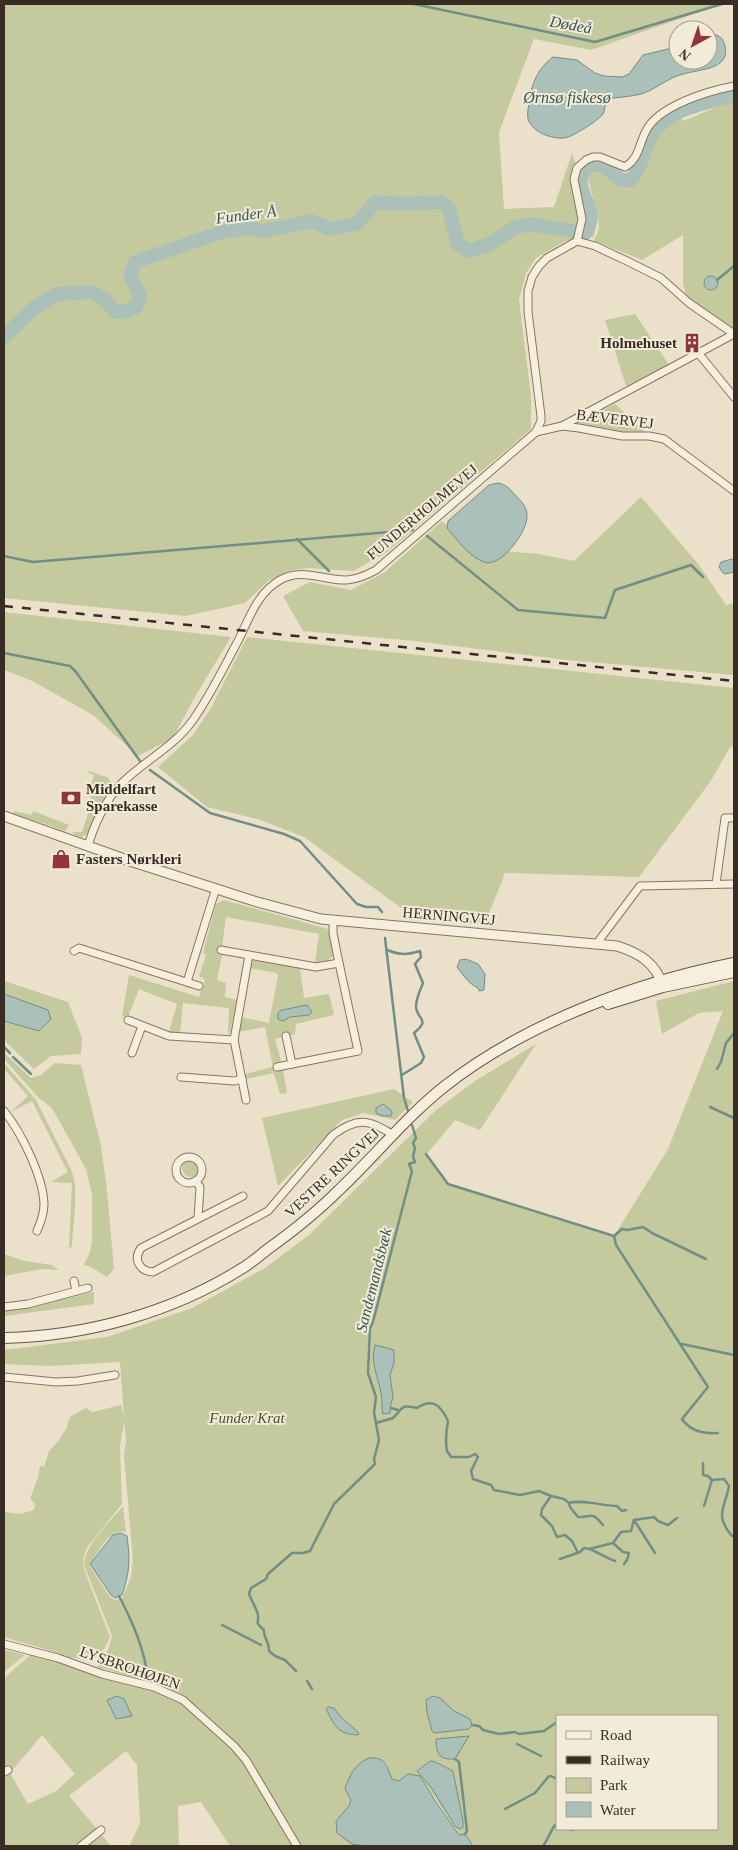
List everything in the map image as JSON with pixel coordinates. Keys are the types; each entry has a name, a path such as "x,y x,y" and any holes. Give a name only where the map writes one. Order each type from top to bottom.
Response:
{"main road":[{"path":"662,984 734,964"},
{"path":"662,984 734,972"},
{"name":"VESTRE RINGVEJ","path":"4,1338 61,1334 106,1325 189,1297 218,1282 242,1269 306,1221 444,1087 482,1060 538,1029 576,1013 662,984"}],"street":[{"path":"536,432 541,416 528,312 528,291 532,277 539,266 547,258 577,241 582,219 574,179 577,168 593,157 600,157 625,167 634,159 646,130 654,118 673,106 723,88 734,86"},
{"path":"562,426 734,334 689,303 661,278 627,261 577,241"},
{"path":"699,354 734,397"},
{"name":"BÆVERVEJ","path":"536,432 562,426 622,436 649,436 664,440 734,492"},
{"name":"FUNDERHOLMEVEJ","path":"88,846 94,828 113,793 122,783 179,737 194,719 238,641 254,607 268,589 281,579 294,575 307,574 346,580 362,577 376,570 536,432"},
{"name":"HERNINGVEJ","path":"4,816 254,901 333,921 617,946 643,957 657,972 662,984"},
{"path":"716,884 725,818 734,818"},
{"path":"597,943 640,886 734,884"},
{"path":"187,982 216,888"},
{"path":"277,1067 358,1051 338,963 333,934 333,921"},
{"path":"74,951 79,948 199,986"},
{"path":"221,950 316,967 338,963"},
{"path":"246,1100 234,1040 249,955"},
{"path":"128,1020 170,1036 234,1040"},
{"path":"132,1053 142,1026"},
{"path":"286,1036 292,1064"},
{"path":"181,1077 242,1080"},
{"path":"4,1111 26,1148 39,1179 44,1203 43,1216 37,1231"},
{"path":"243,1196 141,1248 138,1252 137,1260 141,1268 152,1272 268,1211 333,1135 343,1127 354,1122 367,1122 379,1126 393,1135"},
{"path":"195,1181 200,1187 198,1218"},
{"path":"74,1282 76,1291"},
{"path":"4,1307 28,1304 88,1288"},
{"path":"4,1377 56,1382 78,1381 115,1375"},
{"name":"LYSBROHØJEN","path":"4,1644 58,1658 102,1674 154,1687 183,1700 234,1746 246,1760 297,1846"},
{"path":"81,1846 101,1830"}],"green space":[{"path":"4,4 722,4 676,20 668,20 668,23 591,50 534,39 499,132 504,209 554,207 572,153 597,218 594,237 565,241 536,258 526,273 519,300 531,396 531,429 386,553 353,571 307,568 288,571 268,581 245,603 186,616 4,598 4,557 14,555 4,556"},
{"path":"734,100 734,329 687,300 683,284 683,235 642,260 594,241 599,229 598,216 588,179 589,173 593,169 602,171 619,184 632,184 642,174 651,142 660,131 679,116 683,121"},
{"path":"635,314 669,365 626,386 605,320"},
{"path":"615,404 645,432 613,431 578,423"},
{"path":"641,497 699,565 726,605 734,603 734,675 567,660 415,641 303,631 283,596 310,582 351,590 385,572 442,521 488,563 502,551 539,554 574,561"},
{"path":"4,612 231,637 193,700 173,738 138,756 93,715 32,681 4,670"},
{"path":"247,637 734,688 734,747 730,747 710,782 639,877 505,873 485,924 415,918 304,837 261,820 207,807 158,767 193,735 211,708"},
{"path":"89,771 107,777 113,784 88,833 82,837 75,835 73,832 82,832 92,802 89,791 94,775 88,773"},
{"path":"14,811 32,815 33,811 69,825 64,831 13,814"},
{"path":"224,900 328,929 334,956 326,961 315,962 319,934 226,917 217,980 226,983 225,997 237,1000 228,1035 229,1008 183,1003 180,1033 169,1032 177,1004 139,989 128,1017 122,1016 129,975 199,997 205,980 199,976 206,955 203,953 216,904"},
{"path":"255,960 300,968 304,998 329,994 334,1015 296,1024 295,1034 275,1039 281,1061 276,1063 277,1069 283,1069 287,1093 280,1094 274,1073 246,1079 245,1074 273,1067 265,1027 238,1032 241,1017 269,1023 278,975 250,968 251,963"},
{"path":"4,981 68,1002 82,1037 81,1054 51,1056 34,1069 4,1040"},
{"name":"Funder Krat","path":"734,981 734,1846 473,1846 465,1834 460,1835 420,1776 399,1781 391,1779 386,1763 345,1789 351,1800 349,1806 336,1821 352,1844 367,1846 230,1846 201,1802 178,1806 179,1846 111,1846 4,1846 4,1678 34,1652 153,1686 144,1681 134,1645 143,1680 97,1667 108,1650 112,1636 84,1565 110,1637 104,1649 96,1655 82,1659 4,1637 4,1512 20,1514 34,1510 35,1504 30,1499 40,1466 44,1467 49,1451 66,1429 70,1417 86,1408 92,1412 121,1405 124,1416 120,1362 51,1366 4,1364 4,1350 107,1337 192,1308 265,1268 309,1235 436,1110 475,1081 536,1044 480,1130 455,1120 426,1155 448,1184 614,1236 668,1149 723,1011 699,1013 662,1034 656,1001","holes":["124,1421 126,1440 124,1456 133,1561 131,1577 121,1601 122,1607 119,1599 115,1600 110,1597 89,1565 109,1538 114,1534 126,1532 123,1506 93,1541 88,1549 84,1565 88,1546 122,1504 120,1447","42,1735 75,1774 56,1791 28,1804 10,1773","126,1751 137,1765 140,1823 130,1845 111,1846 69,1796"]},
{"path":"4,1053 31,1078 41,1075 55,1063 81,1065 101,1146 107,1190 114,1269 107,1277 84,1265 92,1242 92,1195 86,1169 52,1108 39,1098 4,1059"},
{"path":"4,1063 36,1100 72,1172 75,1189 75,1208 72,1246 69,1249 72,1183 51,1182 68,1172 32,1101 11,1112 28,1096 4,1069"},
{"path":"394,1089 413,1102 395,1120 364,1113 342,1120 278,1186 262,1118"},
{"path":"187,1159 195,1159 200,1164 198,1175 187,1177 182,1172 182,1164"},
{"path":"4,1254 25,1261 52,1265 59,1270 42,1269 4,1276"},
{"path":"94,1292 94,1304 4,1316 4,1311"},
{"path":"4,1650 25,1655 4,1672"}],"water":[{"name":"Ørnsø fiskesø","path":"718,36 723,40 725,46 723,60 718,65"},
{"name":"Ørnsø fiskesø","path":"668,49 668,70 701,70 675,77 641,94 607,99 601,116 587,127 567,137 548,136 533,128 530,124 528,112 533,84 539,72 553,57 577,60 595,73 604,76 622,77 629,74 643,55"},
{"path":"711,276 716,278 718,283 716,288 711,290 706,288 704,283 706,278"},
{"path":"498,483 508,488 520,500 524,505 527,516 523,530 512,547 498,560 490,563 479,560 468,552 447,528 448,521 489,485"},
{"path":"734,559 734,572 723,573 719,567 721,562"},
{"path":"466,959 478,964 485,974 484,990 479,991 457,967 460,960"},
{"path":"4,994 48,1010 51,1019 39,1031 4,1021"},
{"path":"307,1005 312,1012 309,1015 290,1017 283,1021 278,1019 278,1013 282,1010"},
{"path":"383,1104 391,1110 391,1116 383,1116 376,1113 376,1108"},
{"path":"375,1345 394,1350 394,1363 390,1375 393,1397 390,1413 383,1414 382,1396 373,1358"},
{"path":"121,1533 127,1536 129,1566 122,1595 115,1598 90,1564 113,1535"},
{"path":"117,1696 124,1699 132,1716 116,1719 107,1700"},
{"path":"433,1696 440,1698 454,1711 470,1719 472,1725 469,1729 434,1733 427,1712 426,1700"},
{"path":"328,1707 334,1708 359,1733 358,1735 341,1731 326,1709"},
{"path":"469,1736 455,1759 446,1759 438,1753 436,1739"},
{"path":"369,1758 379,1759 385,1763 392,1779 399,1781 408,1774 420,1776 459,1835 465,1834 473,1846 367,1846 352,1844 337,1833 336,1821 349,1806 351,1800 345,1789 349,1779 357,1766"},
{"path":"430,1761 453,1771 463,1821 463,1827 460,1829 455,1826 431,1787 417,1771"}],"waterway":[{"name":"Dødeå","path":"414,4 595,42 722,4"},
{"name":"Funder Å","path":"4,337 34,308 57,294 91,292 105,299 115,312 128,311 136,307 140,296 130,274 135,262 222,232 247,228 264,231 312,221 330,229 356,224 376,202 405,204 441,202 449,209 458,244 469,251 490,244 514,228 529,224 585,233 591,218 582,190 581,178 590,164 603,166 622,180 631,180 652,135 668,118 700,104 734,95"},
{"path":"717,280 734,266"},
{"path":"4,556 33,562 413,530"},
{"path":"427,536 518,610 605,618 615,590 691,565 703,577"},
{"path":"297,539 329,571"},
{"path":"4,653 70,666 140,761"},
{"path":"150,770 210,813 284,834 300,841 357,904 366,907 378,907 382,912"},
{"path":"385,938 404,1098 408,1111"},
{"path":"387,950 404,954 420,951 421,957 415,964 423,983 417,997 416,1006 423,1022 414,1033 424,1057 421,1063 402,1075"},
{"path":"717,1069 726,1043 734,1033"},
{"path":"4,1047 10,1053"},
{"path":"13,1057 31,1074"},
{"path":"710,1107 734,1118"},
{"name":"Sandemandsbæk","path":"296,1671 285,1660 269,1651 264,1630 258,1624 258,1615 249,1594 251,1588 266,1579 268,1574 292,1553 310,1551 334,1504 375,1464 374,1459 379,1440 374,1412 376,1397 368,1373 370,1328 412,1171 409,1164 415,1162 413,1143 416,1138 412,1125"},
{"path":"426,1154 448,1184 614,1236 616,1245 708,1387 682,1419 697,1431 718,1433"},
{"path":"614,1236 622,1229 643,1227 706,1259"},
{"path":"682,1344 734,1355"},
{"path":"376,1423 393,1418 404,1407 417,1408 432,1403 439,1407 448,1421 446,1444 447,1451 451,1457 469,1457 475,1454 478,1457 471,1471 473,1479 491,1485 494,1490 520,1495 539,1491 564,1499 569,1503 587,1502 617,1506 622,1511 626,1510"},
{"path":"391,1408 398,1410"},
{"path":"703,1463 703,1475 708,1476 712,1480 724,1479 729,1486 722,1517 727,1529 734,1536"},
{"path":"704,1506 712,1480"},
{"path":"551,1496 542,1509 541,1515 552,1526 557,1537 565,1535 572,1541 578,1553"},
{"path":"569,1503 578,1517 594,1516 603,1525"},
{"path":"560,1559 580,1552 584,1548 589,1549 613,1543 621,1532 631,1531 634,1520 654,1517 668,1525 677,1518"},
{"path":"634,1520 655,1553"},
{"path":"613,1543 623,1552 629,1553 624,1564"},
{"path":"590,1549 615,1561"},
{"path":"119,1596 137,1636 144,1656 148,1678"},
{"path":"222,1625 261,1645"},
{"path":"307,1681 312,1689"},
{"path":"472,1725 499,1734 515,1732 519,1734 544,1731 556,1723"},
{"path":"517,1744 541,1756"},
{"path":"455,1759 459,1762 467,1831 465,1834"},
{"path":"505,1809 535,1793 549,1776"},
{"path":"551,1776 556,1778"},
{"path":"543,1846 556,1826"}],"railway":[{"path":"4,606 734,681"}],"place":[{"name":"Holmehuset","path":"692,343"},
{"name":"Middelfart Sparekasse","path":"71,798"},
{"name":"Fasters Nørkleri","path":"61,859"}]}
